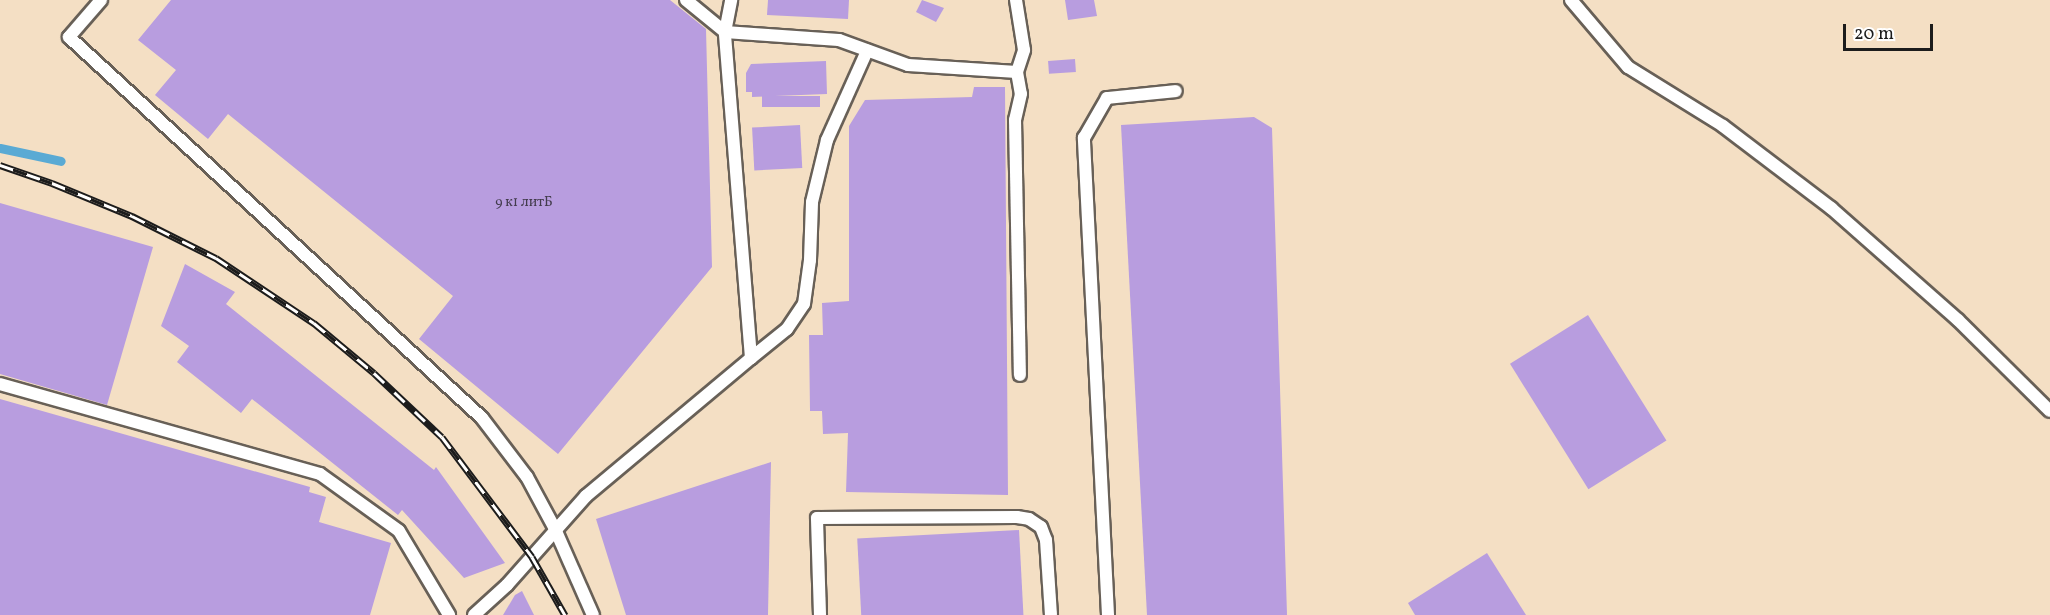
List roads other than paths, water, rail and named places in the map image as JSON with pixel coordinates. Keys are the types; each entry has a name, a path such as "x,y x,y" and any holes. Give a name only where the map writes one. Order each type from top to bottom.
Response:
{"lane":[{"path":"101,0 69,38 482,418 527,477 555,529 592,615"},
{"path":"686,0 725,32 839,40 908,65 1017,72"},
{"path":"731,0 725,32 751,358"},
{"path":"1016,0 1024,50 1017,72 1021,94 1015,120 1020,375"},
{"path":"1571,0 1628,67 1723,126 1831,208 1958,320 2050,411"},
{"path":"474,615 507,585 586,496 787,328 804,304 810,260 812,202 827,140 867,51"},
{"path":"1108,615 1084,138 1107,98 1176,91"},
{"path":"0,384 320,474 399,531 448,615"},
{"path":"820,615 817,518 1017,517 1029,519 1041,527 1046,540 1051,615"}],"waterway":[{"path":"0,148 61,161"}],"railway":[{"path":"0,165 52,183 132,216 216,258 314,323 374,373 442,437 532,557 565,615"}]}
